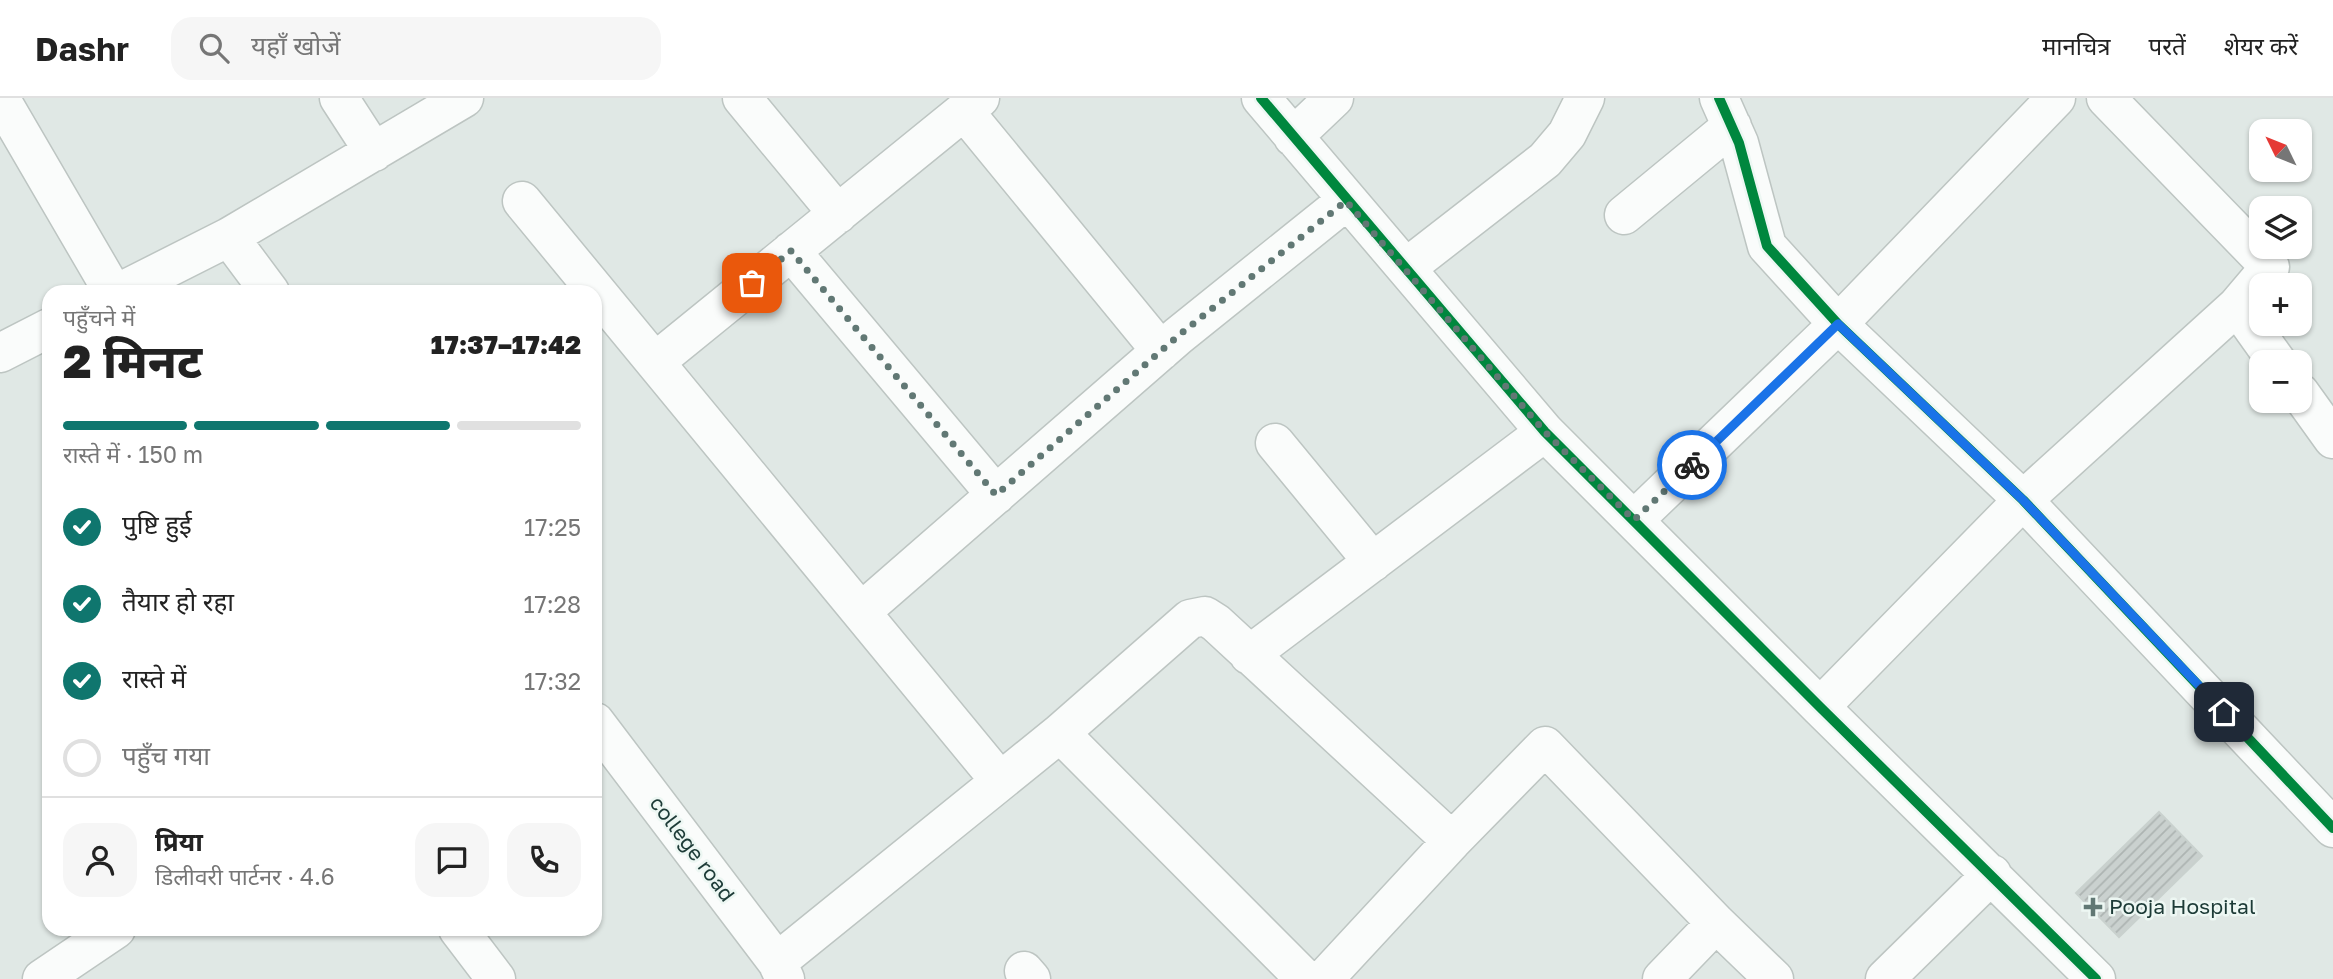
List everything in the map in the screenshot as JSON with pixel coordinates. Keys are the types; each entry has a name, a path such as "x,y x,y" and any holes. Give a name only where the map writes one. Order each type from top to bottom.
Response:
{"street":[{"path":"0,98 109,285"},
{"path":"339,98 374,152"},
{"path":"134,285 229,237 464,98"},
{"path":"742,98 838,214"},
{"path":"1261,98 1545,432 2096,979"},
{"path":"1293,137 1334,98"},
{"path":"1406,268 1545,160 1567,134 1585,98"},
{"path":"1634,520 1838,324 2056,98"},
{"path":"1820,707 2023,500 2237,306 2270,267 2106,98"},
{"path":"655,362 972,105 1161,351"},
{"path":"1624,215 1725,112 1739,143 1767,246 1838,324 2023,500 2333,828"},
{"path":"522,201 591,285"},
{"path":"861,612 1161,351 1346,201"},
{"path":"229,237 265,285"},
{"path":"791,251 996,495"},
{"path":"602,298 1000,781"},
{"path":"2237,306 2268,350"},
{"path":"0,354 42,332"},
{"path":"2312,410 2333,439"},
{"path":"1250,655 1545,432"},
{"path":"1275,443 1373,562"},
{"path":"781,971 1190,619 1205,616 1452,841"},
{"name":"college road","path":"602,731 781,971"},
{"path":"1060,733 1305,979"},
{"path":"1324,979 1545,746 1774,979"},
{"path":"1885,979 1992,874"},
{"path":"1662,979 1716,922"},
{"path":"42,979 106,936"},
{"path":"462,936 482,974"}],"building":[{"path":"2159,812 2202,856 2119,937 2076,893"}],"cycle path":[{"path":"1261,98 1545,432 2096,979"},
{"path":"1719,98 1739,143 1767,246 1838,324 2023,500 2333,828"}],"way so far":[{"path":"752,283 791,251 996,495 1178,336 1346,201 1545,432 1634,520 1692,465"}],"place":[{"name":"Pooja Hospital","path":"2093,907"}],"route":[{"path":"1692,465 1838,324 2023,500 2224,712"}]}
